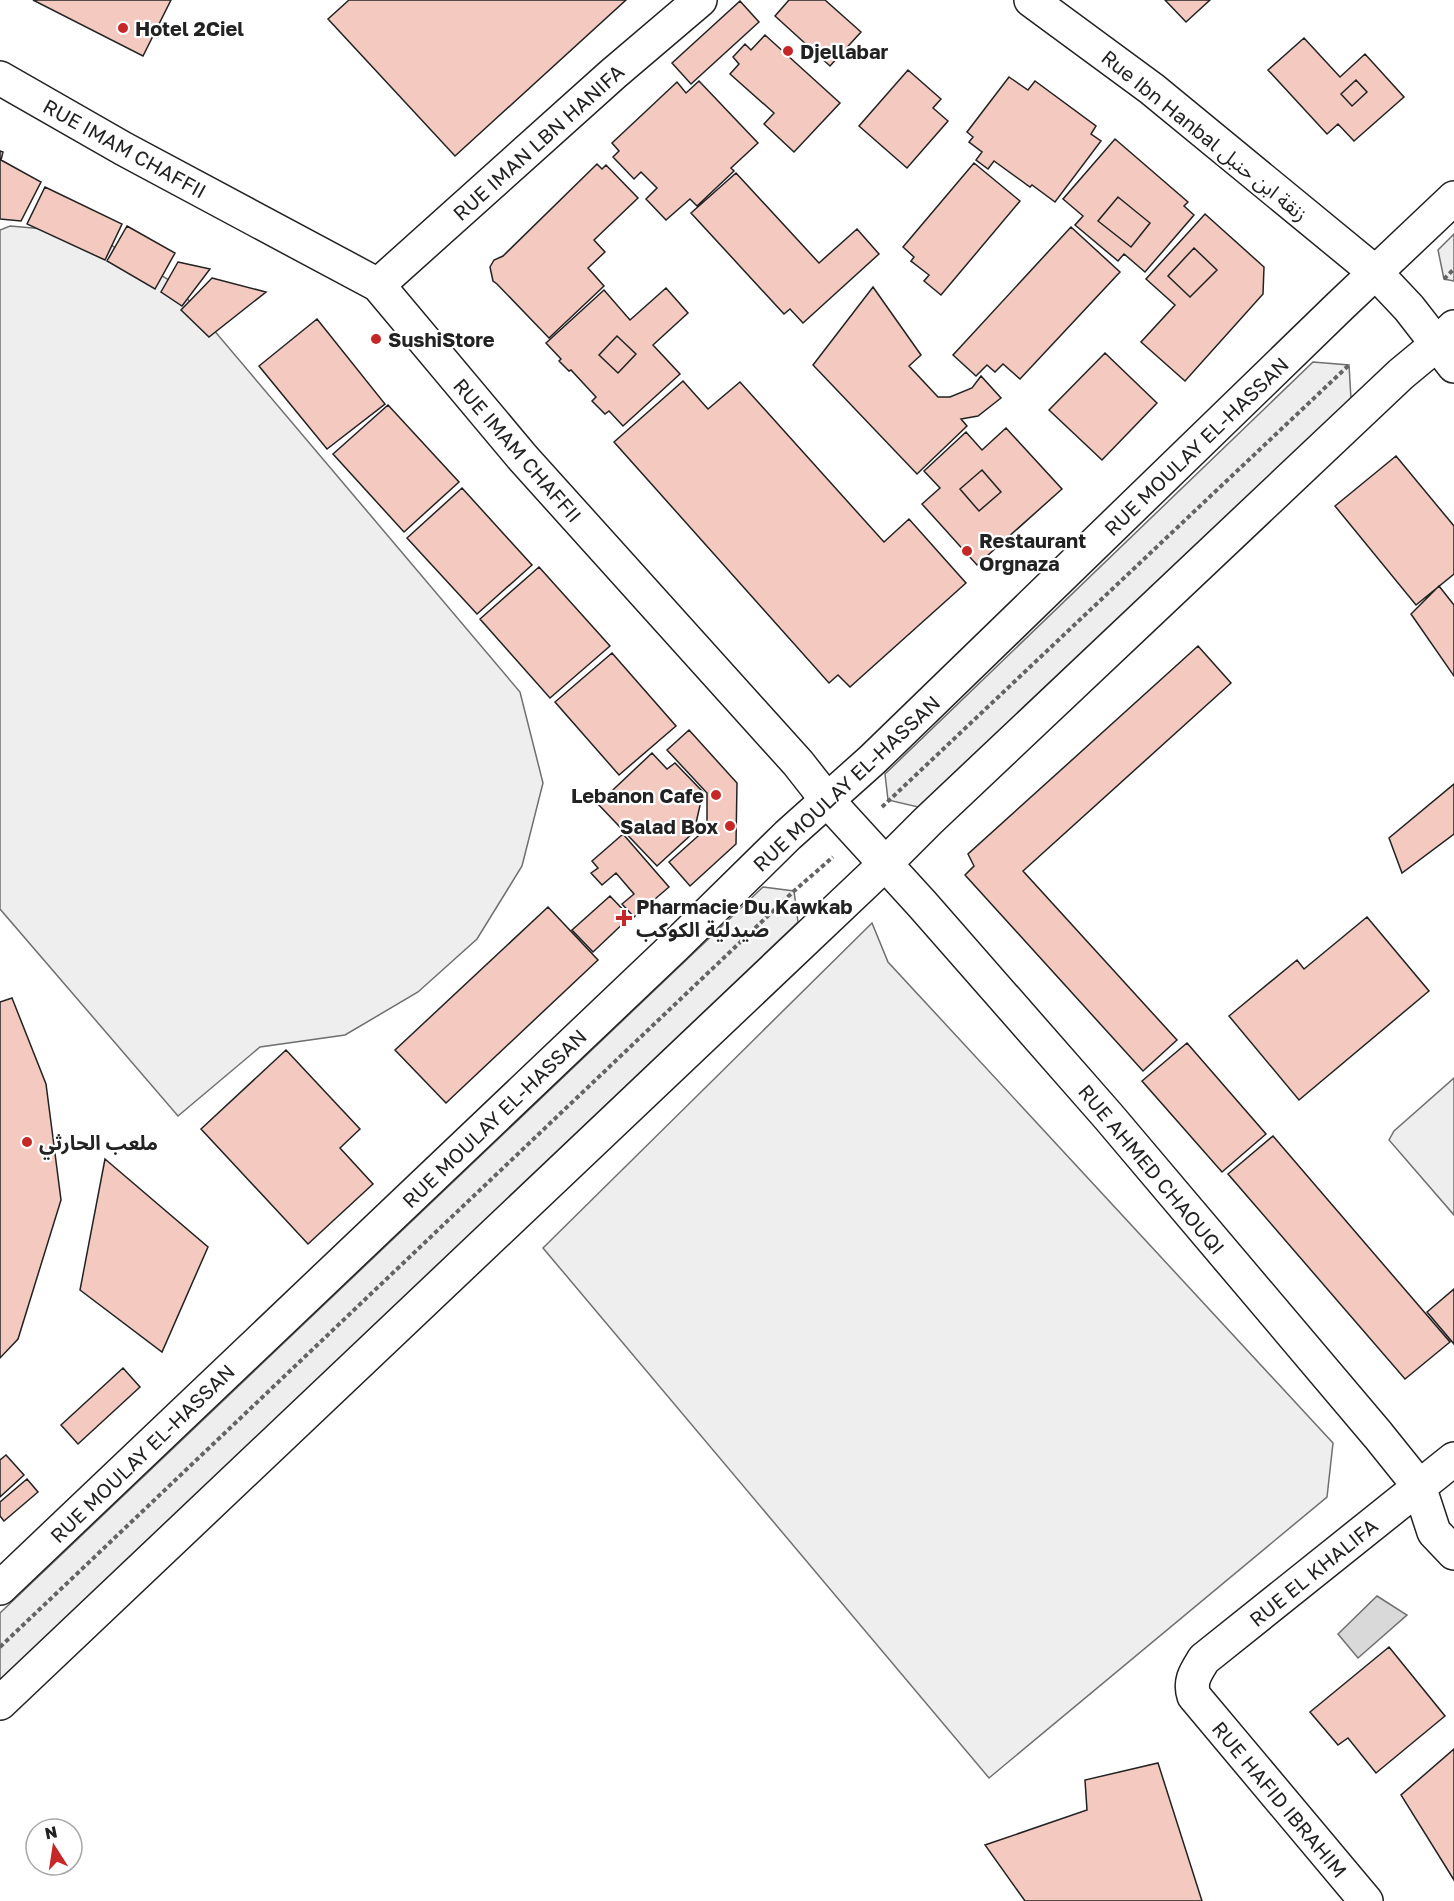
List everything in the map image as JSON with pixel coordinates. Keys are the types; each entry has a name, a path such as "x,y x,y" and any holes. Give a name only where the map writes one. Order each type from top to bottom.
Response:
{"street":[{"name":"RUE IMAN LBN HANIFA","path":"378,285 613,74 700,0"},
{"name":"Rue Ibn Hanbal زنقة ابن حنبل","path":"1031,0 1152,89 1376,273 1448,346"},
{"name":"RUE IMAM CHAFFII","path":"0,78 134,154 378,285 523,458 798,763 827,800"},
{"name":"RUE MOULAY EL-HASSAN","path":"0,1588 788,835 872,760 1331,314 1454,198"},
{"path":"0,1703 1401,374 1448,346"},
{"name":"RUE AHMED CHAOUQI","path":"827,800 1108,1116 1378,1435 1419,1486 1434,1532 1454,1553"},
{"name":"RUE EL KHALIFA","path":"1194,1696 1191,1687 1195,1674 1204,1659 1454,1459"},
{"name":"RUE HAFID IBRAHIM","path":"1194,1696 1366,1901"}],"path":[{"path":"1444,279 1454,269"},
{"path":"899,790 1349,365"},
{"path":"0,1647 776,907 818,871"}],"shaded area":[{"path":"10,226 91,233 174,283 520,692 543,783 522,866 477,939 418,992 345,1035 260,1047 178,1116 0,909 0,230"},
{"path":"1454,234 1454,281 1444,279 1438,250"},
{"path":"1313,362 1349,365 1351,399 918,807 888,800 885,774"},
{"path":"763,887 794,891 798,922 0,1683 0,1613"},
{"path":"872,923 888,962 1333,1443 1327,1497 989,1778 543,1248"},
{"path":"1454,1078 1454,1215 1389,1140 1394,1131"},
{"path":"1377,1596 1407,1615 1358,1658 1338,1634"}],"building":[{"name":"Hotel 2Ciel","path":"33,0 171,0 143,56"},
{"path":"349,0 626,0 455,156 328,19"},
{"path":"789,0 825,0 861,32 830,66 775,16"},
{"path":"1165,0 1210,0 1186,22"},
{"path":"740,1 759,22 691,84 672,63"},
{"path":"765,35 840,103 794,152 764,124 774,113 730,74 739,64 733,57 745,44 751,50"},
{"path":"1304,38 1340,77 1365,54 1404,97 1354,141 1338,124 1327,134 1268,70","holes":["1356,80 1367,92 1352,106 1341,94"]},
{"path":"908,70 941,99 933,108 948,121 907,168 859,126"},
{"path":"1009,77 1028,90 1035,81 1096,126 1091,134 1101,141 1055,202 994,161 988,169 976,160 982,152 969,142 973,137 967,132"},
{"path":"1356,80 1367,92 1352,106 1341,94"},
{"path":"699,81 758,143 731,168 734,171 697,206 690,199 666,220 646,199 657,188 641,172 634,179 613,157 619,151 612,143 677,82 686,93"},
{"path":"1115,139 1188,202 1184,206 1194,215 1145,272 1124,254 1118,261 1075,225 1083,216 1063,199","holes":["1118,197 1150,223 1131,247 1098,221"]},
{"path":"0,151 3,152 1,160 41,182 21,221 0,219"},
{"path":"974,163 1020,201 941,295 924,281 929,275 911,261 914,257 903,247"},
{"path":"597,164 602,169 606,165 638,198 594,240 605,252 588,268 604,286 549,338 493,281 490,267 494,260 503,256"},
{"path":"736,173 819,263 857,229 879,254 803,323 790,309 784,314 691,213"},
{"path":"45,187 122,224 105,260 27,224"},
{"path":"1118,197 1150,223 1131,247 1098,221"},
{"path":"1205,214 1264,267 1263,294 1185,381 1141,342 1175,305 1146,279","holes":["1194,248 1217,270 1190,297 1168,276"]},
{"path":"127,226 175,253 155,289 107,261"},
{"path":"1071,227 1120,272 1020,379 1003,364 995,372 987,365 976,376 953,355"},
{"path":"1194,248 1217,270 1190,297 1168,276"},
{"path":"178,262 210,269 182,306 161,292"},
{"path":"212,278 266,292 209,337 181,310"},
{"path":"873,287 921,355 909,366 938,397 950,397 972,388 981,376 1001,398 978,416 961,419 967,426 917,474 813,365"},
{"path":"666,288 688,313 653,345 680,374 623,426 609,411 605,414 592,401 596,397 571,370 569,371 559,361 561,359 546,343 604,290 630,320","holes":["617,336 636,354 618,373 599,355"]},
{"path":"317,319 385,404 327,449 259,366"},
{"path":"617,336 636,354 618,373 599,355"},
{"path":"1105,353 1157,403 1102,460 1049,410"},
{"path":"683,381 708,409 740,382 884,542 909,519 966,583 850,687 838,675 829,683 614,442"},
{"path":"388,405 459,482 404,532 333,454"},
{"path":"1006,428 1062,489 977,565 922,504 940,488 924,471 966,432 982,450","holes":["982,470 1001,492 979,511 960,489"]},
{"path":"1396,456 1454,526 1454,574 1416,605 1335,506"},
{"path":"982,470 1001,492 979,511 960,489"},
{"path":"462,488 532,565 477,614 407,538"},
{"path":"539,567 610,646 550,698 480,619"},
{"path":"1439,586 1454,605 1454,676 1411,614"},
{"path":"1198,646 1231,683 1023,871 1177,1040 1143,1071 965,875 974,866 968,854"},
{"path":"612,653 676,726 619,775 555,702"},
{"path":"689,730 737,783 736,844 690,886 669,862 707,828 707,793 667,750"},
{"path":"652,753 667,769 675,763 703,792 694,832 657,866 598,804"},
{"path":"1454,784 1454,834 1402,873 1389,838"},
{"path":"623,834 669,887 634,917 622,904 634,894 616,873 602,885 591,873 598,868 592,861"},
{"path":"610,896 630,917 593,952 572,930"},
{"path":"548,907 598,960 446,1103 395,1050"},
{"path":"1367,917 1429,991 1299,1100 1229,1016 1297,960 1304,969"},
{"name":"ملعب الحارثي","path":"12,998 46,1084 61,1200 18,1339 0,1358 0,1002"},
{"path":"1187,1043 1266,1134 1222,1172 1142,1081"},
{"path":"286,1050 360,1129 340,1148 373,1184 308,1244 201,1129"},
{"path":"1273,1136 1450,1342 1405,1379 1228,1174"},
{"path":"105,1159 208,1247 162,1352 80,1290"},
{"path":"1454,1289 1454,1344 1427,1312"},
{"path":"123,1368 140,1387 78,1444 61,1425"},
{"path":"6,1455 24,1475 0,1497 0,1460"},
{"path":"27,1479 38,1492 4,1521 0,1516 0,1502"},
{"path":"1389,1647 1445,1716 1376,1773 1348,1738 1338,1745 1310,1712"},
{"path":"1454,1749 1454,1880 1401,1795"},
{"path":"1158,1763 1202,1901 1025,1901 985,1845 1087,1810 1085,1780"}],"place":[{"name":"Hotel 2Ciel","path":"123,28"},
{"name":"Djellabar","path":"788,51"},
{"name":"SushiStore","path":"376,339"},
{"name":"Restaurant Orgnaza","path":"967,551"},
{"name":"Lebanon Cafe","path":"716,795"},
{"name":"Salad Box","path":"730,826"},
{"name":"Pharmacie Du Kawkab صيدلية الكوكب","path":"624,918"},
{"name":"ملعب الحارثي","path":"27,1142"}]}
